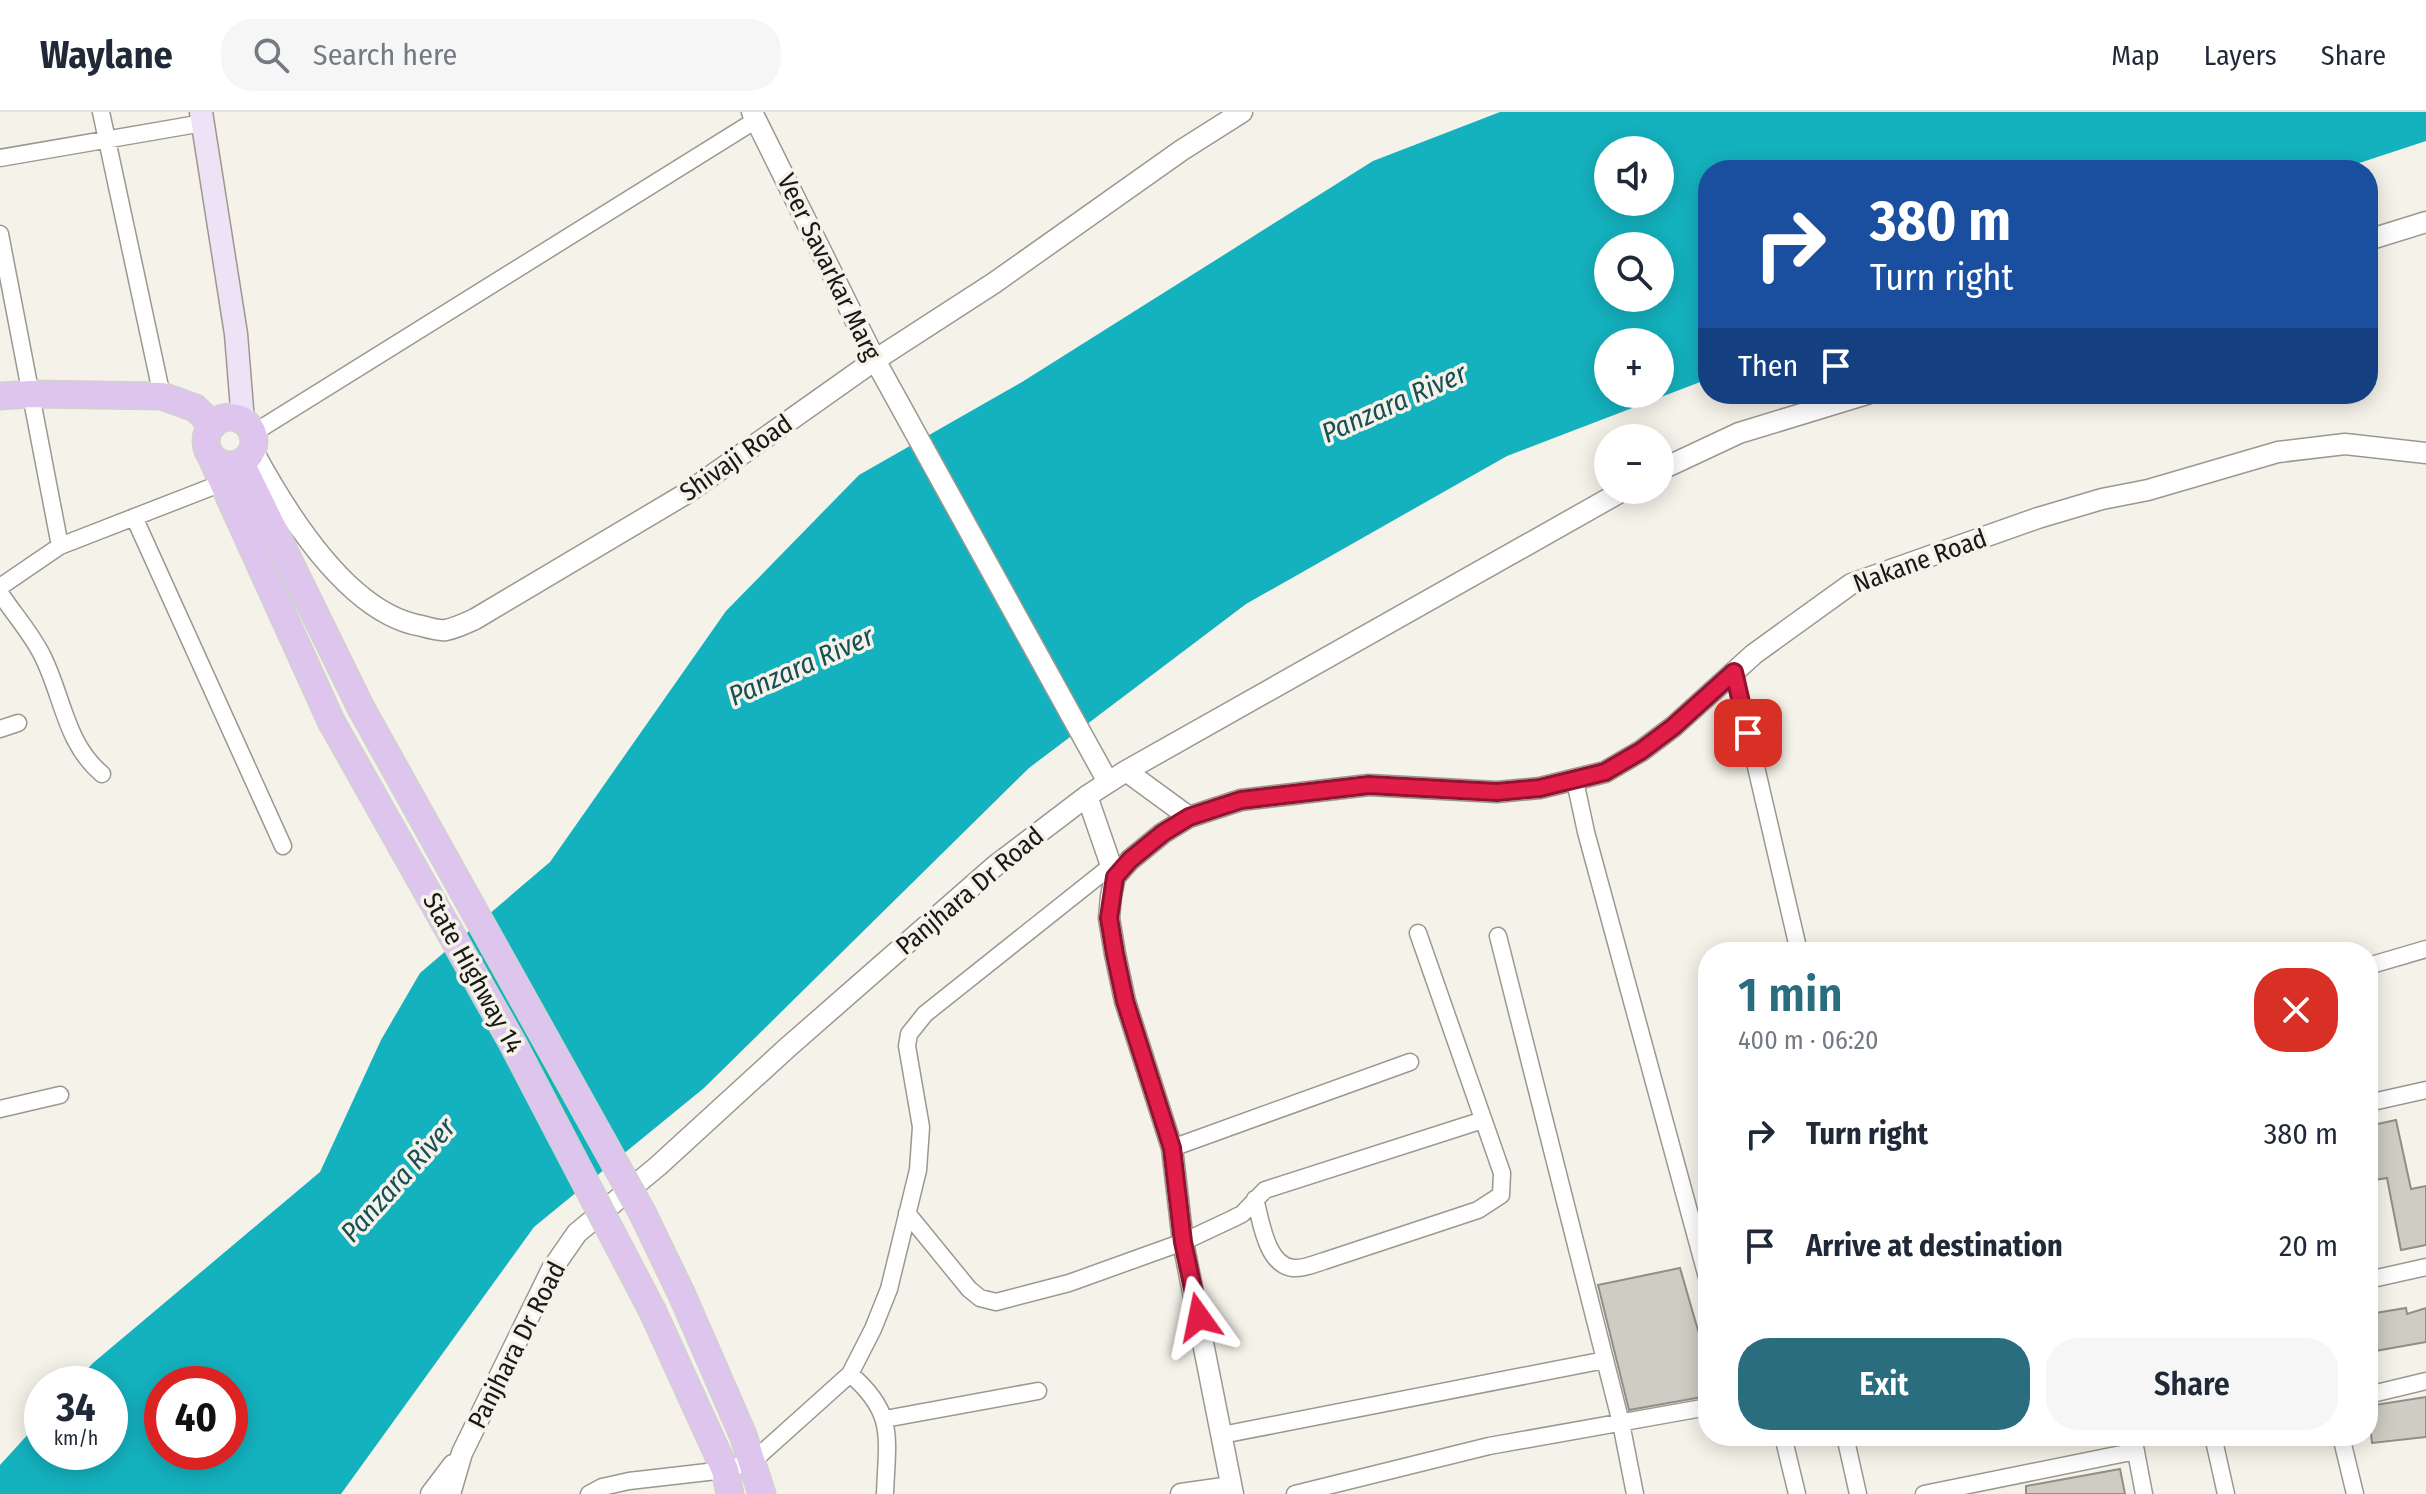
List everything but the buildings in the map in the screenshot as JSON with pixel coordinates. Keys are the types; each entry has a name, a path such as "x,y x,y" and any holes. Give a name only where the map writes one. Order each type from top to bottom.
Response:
{"main road":[{"path":"202,118 236,334 247,442"},
{"path":"0,396 162,396 195,408 213,425"},
{"path":"228,417 247,442 224,464 210,454 207,439 213,425 228,417"},
{"name":"State Highway 14","path":"247,442 361,708 642,1212 682,1295 753,1461 762,1494"},
{"name":"State Highway 14","path":"210,454 331,721 513,1044 653,1312 728,1482"}],"street":[{"path":"101,112 162,396"},
{"name":"Shivaji Road","path":"247,442 280,502 364,600 410,624 445,630 475,619 687,493 875,360 994,283 1182,150 1242,112"},
{"path":"247,442 754,116"},
{"name":"Veer Savarkar Marg","path":"754,116 875,360 1108,782"},
{"path":"0,158 202,118"},
{"path":"2378,237 2426,222"},
{"path":"0,234 60,546"},
{"path":"1674,463 1739,433 1834,404"},
{"name":"Nakane Road","path":"1113,872 1189,817 1241,800 1369,785 1497,792 1540,788 1605,772 1673,727 1754,654 1851,584 2038,518 2278,452 2345,444 2426,453"},
{"path":"102,774 85,760 67,723 41,653 0,590 60,546 222,483"},
{"name":"Panjhara Dr Road","path":"450,1494 462,1453 552,1269 577,1233 658,1166 995,866 1087,796 1126,771 1599,504"},
{"path":"134,517 283,846"},
{"path":"1734,672 1797,942"},
{"path":"0,729 18,723"},
{"path":"1126,771 1189,817"},
{"path":"1575,781 1586,832 1698,1244"},
{"path":"1087,796 1113,872 1109,918 1125,1001 1172,1148 1183,1242 1232,1491 1181,1494"},
{"path":"589,1494 602,1487 728,1482 850,1374 889,1289 918,1170 921,1127 909,1067 909,1034 925,1014 1113,872"},
{"path":"1255,1199 1269,1246 1281,1265 1302,1268 1478,1210 1501,1195 1504,1186 1502,1173 1418,933"},
{"path":"1498,936 1621,1423 1635,1494"},
{"path":"2378,963 2426,949"},
{"path":"1172,1148 1410,1062"},
{"path":"2378,1101 2426,1090"},
{"path":"0,1109 60,1095"},
{"path":"907,1213 969,1289 980,1298 996,1302 1069,1283 1183,1242 1242,1214 1265,1190 1483,1120"},
{"path":"2378,1278 2426,1267"},
{"path":"1222,1435 1605,1360"},
{"path":"850,1374 867,1388 880,1405 885,1419 885,1494"},
{"path":"2378,1393 2426,1381"},
{"path":"885,1419 1038,1391"},
{"path":"1295,1494 1342,1488 1489,1446 1698,1409"},
{"path":"1785,1446 1797,1494"},
{"path":"1847,1446 1858,1494"},
{"path":"1924,1494 1976,1489 2128,1446"},
{"path":"2135,1446 2144,1494"},
{"path":"2215,1446 2226,1494"},
{"path":"2343,1446 2355,1494"},
{"name":"Panjhara Dr Road","path":"431,1494 462,1453"}],"water":[{"name":"Panzara River","path":"1500,112 2426,112 2426,141 2368,160 1698,160 1698,383 1674,392 1674,328 1594,328 1594,408 1632,408 1507,456 1246,604 1029,768 704,1088 534,1227 341,1494 0,1494 0,1465 24,1439 24,1470 128,1470 128,1366 90,1366 320,1172 381,1040 420,973 550,862 726,611 859,475 1022,382 1373,161"}],"route":[{"path":"1199,1317 1183,1242 1172,1148 1125,1001 1109,918 1115,877 1130,860 1189,817 1241,800 1369,785 1497,792 1540,788 1605,772 1673,727 1734,672 1748,733"}]}
